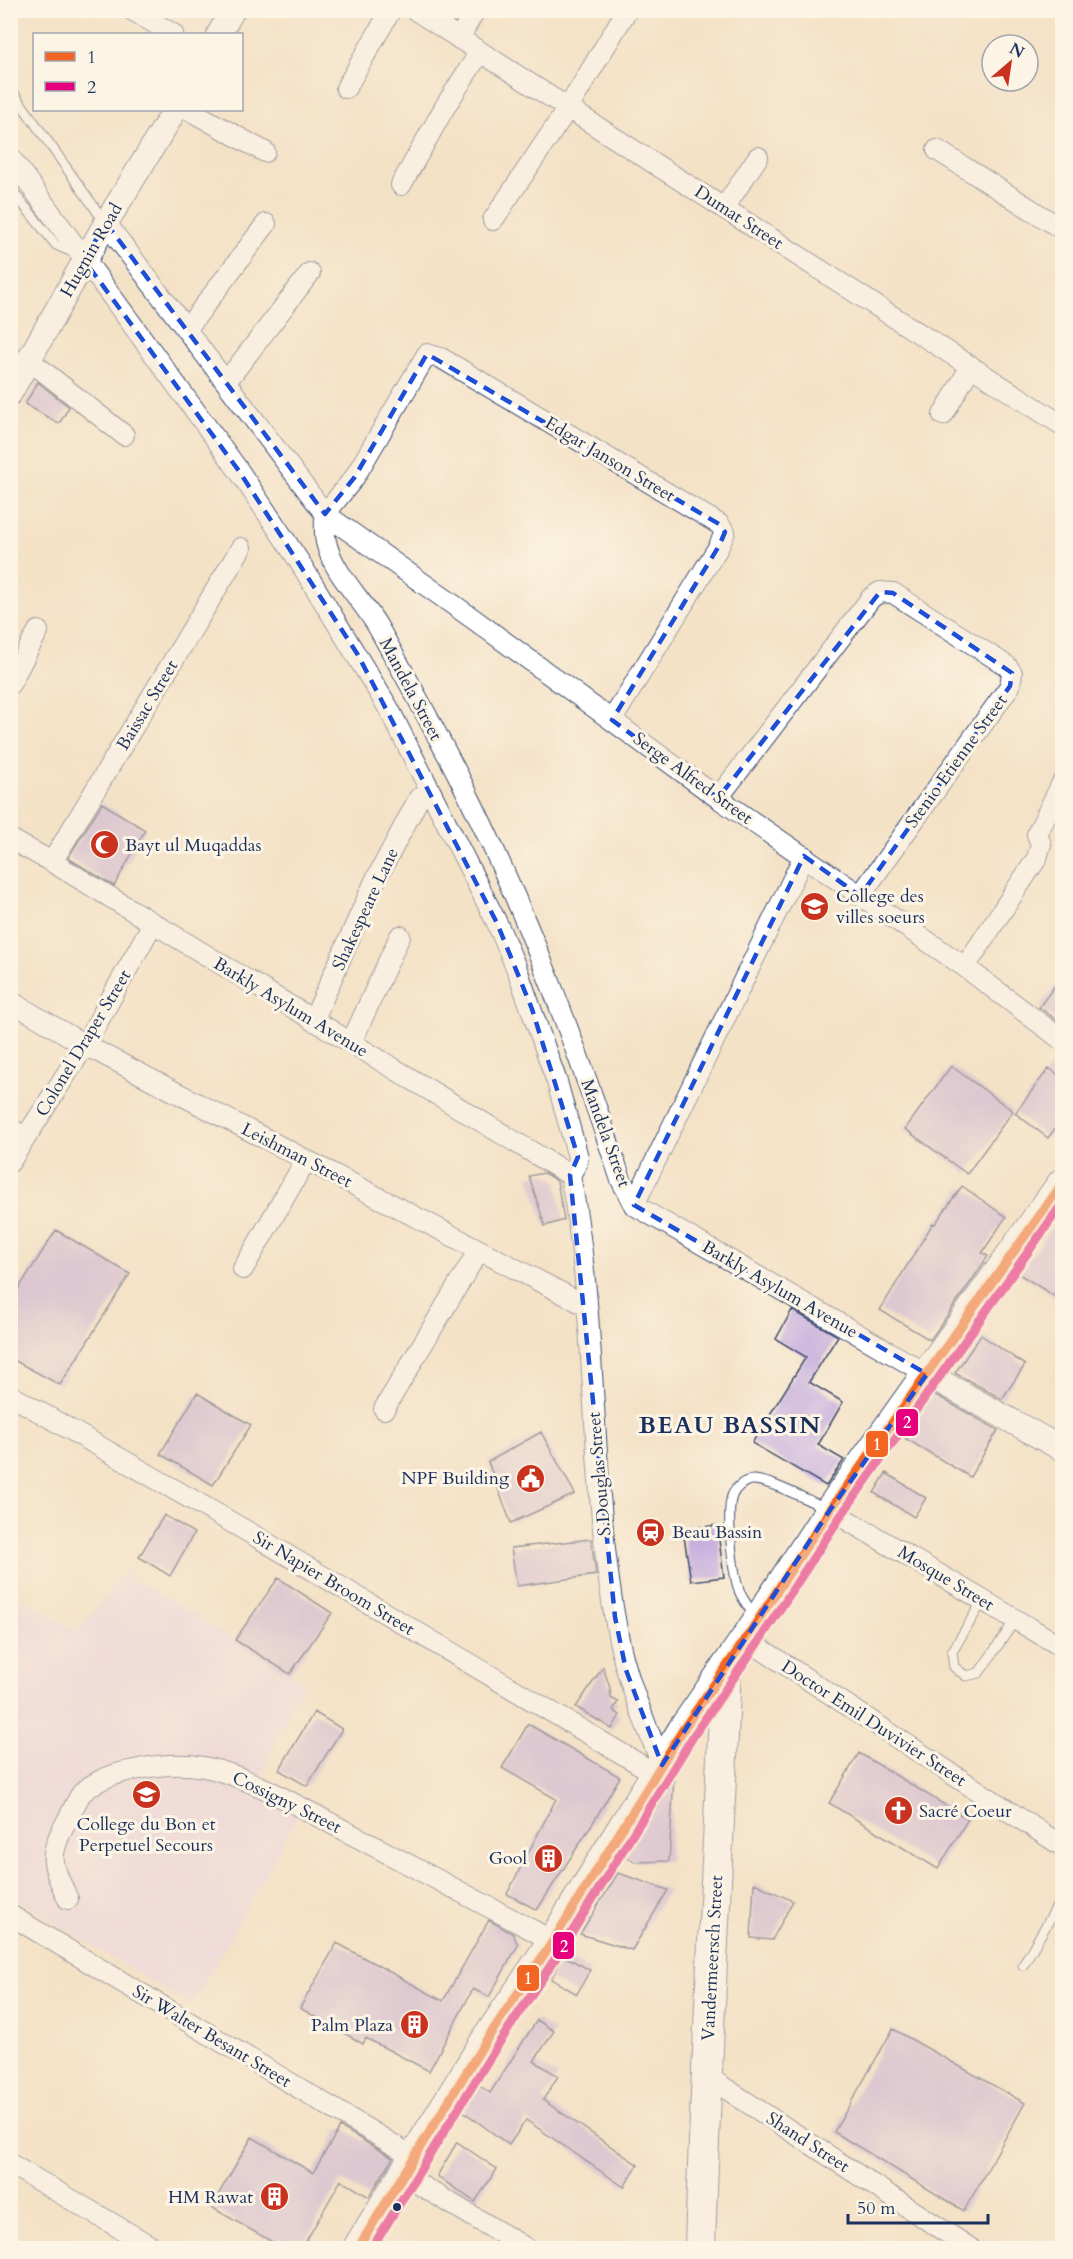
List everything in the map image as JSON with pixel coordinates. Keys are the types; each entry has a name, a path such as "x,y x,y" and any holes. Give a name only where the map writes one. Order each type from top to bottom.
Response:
{"main road":[{"path":"358,2248 487,2039 553,1941 684,1728 752,1630 830,1510 1062,1184"},
{"name":"Vandermeersch Street","path":"700,2248 705,2075 722,1798 726,1667"}],"street":[{"path":"132,10 171,33"},
{"path":"220,33 233,10"},
{"path":"346,88 391,10"},
{"name":"Dumat Street","path":"415,10 1062,425"},
{"path":"459,39 475,10"},
{"path":"494,220 568,108 627,10"},
{"path":"401,185 446,105 480,52"},
{"name":"Hugnin Road","path":"10,393 29,360 80,254 106,223 174,111"},
{"path":"191,111 265,152"},
{"path":"938,150 1062,229"},
{"path":"10,157 80,254"},
{"path":"724,208 758,158"},
{"path":"106,223 325,514"},
{"path":"186,330 266,224"},
{"name":"S.Douglas Street","path":"80,254 246,481 299,561 389,709 497,923 518,972 557,1082 578,1157 577,1164 570,1175 587,1306 596,1443 615,1617 626,1670 659,1770"},
{"path":"226,382 310,273"},
{"name":"Edgar Janson Street","path":"325,514 354,478 427,354 441,358 719,524 725,532 718,546 612,720"},
{"path":"29,360 124,435"},
{"path":"943,415 971,366"},
{"name":"Serge Alfred Street","path":"325,514 472,618 718,798 964,967 1062,1040"},
{"name":"Mandela Street","path":"325,514 325,541 334,562 377,625 462,783 529,930 621,1180 634,1205"},
{"name":"Baissac Street","path":"52,862 241,548"},
{"name":"Stenio Etienne Street","path":"718,798 871,598 880,592 893,593 1007,666 1011,673 1010,686 860,896"},
{"path":"10,684 38,631"},
{"path":"964,967 1037,858 1041,844 1037,834 1039,827 1062,783"},
{"name":"Shakespeare Lane","path":"313,1021 374,883 419,798"},
{"name":"Barkly Asylum Avenue","path":"10,839 52,862 570,1175"},
{"path":"634,1205 804,856"},
{"name":"Colonel Draper Street","path":"10,1162 85,1045 153,924"},
{"path":"351,1043 400,936"},
{"name":"Leishman Street","path":"10,1001 85,1045 587,1306"},
{"path":"243,1269 306,1160"},
{"name":"Barkly Asylum Avenue","path":"634,1205 927,1374"},
{"path":"384,1409 479,1250"},
{"path":"927,1374 1062,1449"},
{"name":"Sir Napier Broom Street","path":"10,1395 659,1770"},
{"name":"Mosque Street","path":"830,1510 1062,1647"},
{"name":"Doctor Emil Duvivier Street","path":"752,1630 1062,1846"},
{"name":"Cossigny Street","path":"68,1899 54,1867 54,1848 83,1792 112,1774 164,1764 199,1765 234,1774 270,1791 553,1941"},
{"name":"Sir Walter Besant Street","path":"10,1915 408,2166 526,2248"},
{"name":"Shand Street","path":"705,2075 970,2248"},
{"path":"10,2164 154,2248"}],"lane":[{"path":"10,88 106,223"},
{"path":"10,188 56,245 80,254"},
{"path":"10,1122 29,1132"},
{"path":"752,1630 734,1569 730,1507 732,1495 742,1483 753,1480 769,1484 830,1510"},
{"path":"983,1600 952,1652 954,1667 966,1676 980,1673 1016,1619"},
{"path":"1023,1965 1062,1898"}],"highlighted area":[{"path":"106,223 325,514 354,478 427,354 719,524 725,532 719,546 612,720 718,798 880,592 893,593 1012,673 1010,686 860,896 804,856 634,1205 927,1374 830,1510 662,1765 626,1670 615,1617 570,1175 578,1157 532,1009 497,923 358,655 239,471 84,260"}],"shaded area":[{"name":"College du Bon et Perpetuel Secours","path":"123,1571 304,1682 259,1782 303,1807 192,2006 11,1896 10,1592 78,1632"}],"building":[{"path":"38,382 69,407 59,424 25,404"},
{"name":"Bayt ul Muqaddas","path":"102,803 145,830 114,886 68,858"},
{"path":"1062,976 1062,1024 1039,1007"},
{"path":"951,1066 1013,1111 967,1174 905,1129"},
{"path":"1049,1068 1062,1078 1062,1119 1048,1138 1015,1113"},
{"path":"544,1173 557,1181 564,1220 545,1226 529,1176"},
{"path":"962,1186 1006,1217 982,1253 988,1256 930,1340 880,1310 933,1223 935,1224"},
{"path":"1062,1213 1062,1301 1019,1274"},
{"path":"56,1230 130,1274 60,1385 10,1358 10,1302"},
{"path":"792,1310 838,1336 809,1382 843,1402 818,1445 844,1460 826,1486 752,1443 806,1357 776,1339"},
{"path":"981,1335 1025,1365 1002,1399 955,1373"},
{"path":"197,1393 251,1425 213,1485 160,1454"},
{"path":"934,1394 998,1430 970,1477 903,1437"},
{"name":"NPF Building","path":"541,1432 575,1494 511,1523 488,1462"},
{"path":"886,1473 926,1498 914,1517 874,1493"},
{"path":"164,1515 194,1533 170,1576 139,1557"},
{"path":"717,1525 724,1577 691,1581 683,1530"},
{"path":"591,1539 596,1575 517,1586 511,1548"},
{"path":"278,1578 332,1613 290,1674 235,1640"},
{"path":"603,1667 611,1698 618,1702 613,1710 620,1715 612,1729 576,1707"},
{"path":"314,1712 342,1729 307,1786 279,1770"},
{"path":"528,1724 620,1777 537,1910 507,1894 556,1799 502,1768"},
{"name":"Sacré Coeur","path":"859,1753 968,1819 938,1869 829,1803"},
{"path":"674,1777 669,1861 635,1862 625,1856"},
{"path":"618,1873 668,1890 632,1950 580,1934"},
{"path":"754,1883 793,1901 772,1940 751,1938"},
{"path":"489,1920 513,1934 518,1945 489,1997 473,1989 429,2071 366,2038 363,2044 300,2008 337,1943 443,2001"},
{"path":"564,1956 590,1970 577,1994 551,1979"},
{"path":"537,2020 554,2031 534,2061 558,2076 543,2100 638,2165 624,2187 526,2120 509,2145 463,2111 479,2085 490,2093"},
{"path":"893,2029 1025,2103 964,2211 834,2132"},
{"name":"HM Rawat","path":"340,2127 393,2158 369,2197 341,2180 302,2248 283,2248 211,2207 252,2137 313,2173"},
{"path":"457,2142 497,2169 475,2202 437,2176"}],"transit line":[{"name":"1","path":"358,2248 487,2039 553,1941 684,1728 830,1510 1062,1184"},
{"name":"2","path":"372,2248 694,1735 840,1517 1062,1204"}],"place":[{"name":"Bayt ul Muqaddas","path":"104,845"},
{"name":"College des villes soeurs","path":"815,906"},
{"name":"NPF Building","path":"530,1478"},
{"name":"Beau Bassin","path":"651,1532"},
{"name":"College du Bon et Perpetuel Secours","path":"146,1795"},
{"name":"Sacré Coeur","path":"898,1811"},
{"name":"Gool","path":"548,1858"},
{"name":"Palm Plaza","path":"414,2025"},
{"name":"HM Rawat","path":"274,2197"}],"district":[{"name":"BEAU BASSIN","path":"730,1425"}]}
